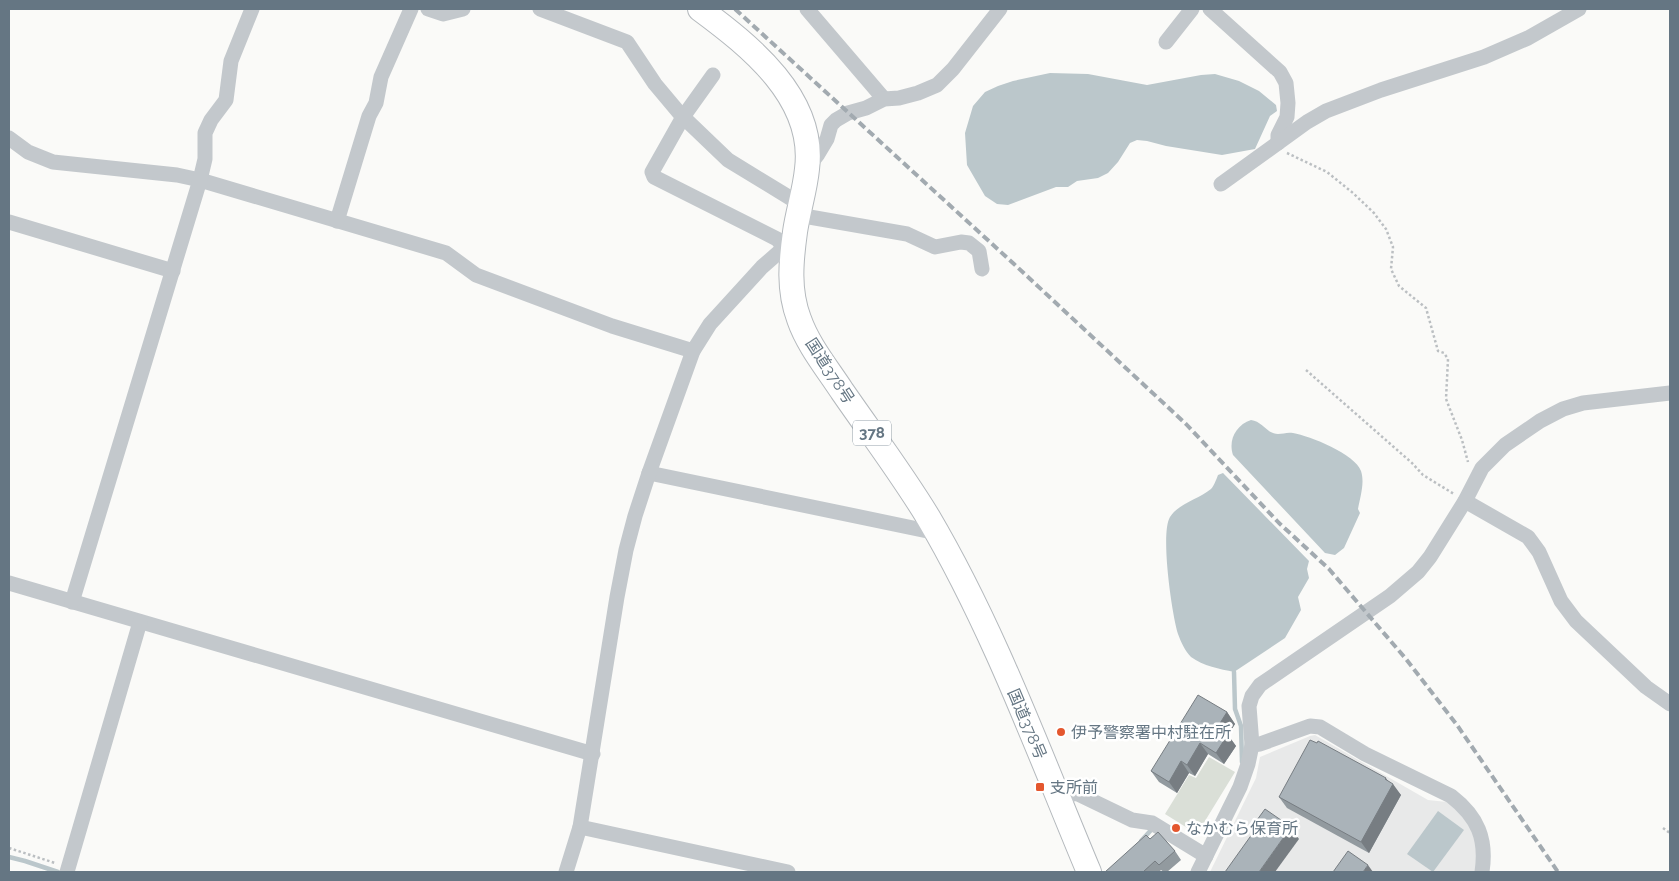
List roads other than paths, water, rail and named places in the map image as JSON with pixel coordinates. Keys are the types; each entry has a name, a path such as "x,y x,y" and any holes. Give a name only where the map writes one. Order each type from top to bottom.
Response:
{"highway":[{"name":"国道378号","path":"700,9 733,35 782,83 796,105 803,124 807,146 807,168 799,210 789,243 794,305 800,323 829,372 897,470 952,559 1017,698 1089,872"}],"street":[{"path":"72,602 200,180 205,159 205,133 211,120 226,100 231,60 252,9"},
{"path":"337,221 369,116 376,103 382,77 411,9"},
{"path":"428,9 443,14 463,9"},
{"path":"540,9 627,42 655,84 683,117 728,160 799,210 907,234 935,247 961,242 969,243 979,251 982,269"},
{"path":"807,9 884,99"},
{"path":"807,168 818,154 831,126 836,120 848,113 866,108 884,99 918,93 937,85 953,69 1000,9"},
{"path":"1166,42 1192,9"},
{"path":"1210,9 1280,72 1286,83 1288,111 1278,135 1278,143"},
{"path":"1221,184 1326,111 1381,90 1484,56 1528,38 1579,9"},
{"path":"713,76 683,117 652,172 654,177 777,240 789,243"},
{"path":"9,138 28,152 53,162 200,180 446,253 476,275 612,326 693,351"},
{"path":"9,222 173,271"},
{"path":"566,872 580,827 626,550 634,516 649,473 693,351 710,324 762,267 789,243"},
{"path":"1198,872 1240,787 1248,764 1252,745 1249,706 1252,696 1260,685 1405,585 1430,557 1465,501 1482,468 1505,445 1540,421 1563,409 1583,403 1670,394"},
{"path":"649,473 937,532"},
{"path":"1465,501 1528,537 1539,552 1561,601 1572,617 1646,687 1670,704"},
{"path":"9,583 593,754"},
{"path":"71,871 140,622"},
{"path":"1252,745 1260,744 1310,726 1320,726 1365,754 1451,796 1460,803 1474,820 1482,837 1484,854 1482,872"},
{"path":"1059,799 1076,793 1132,820 1157,825 1206,856"},
{"path":"580,827 788,872"}],"waterway":[{"path":"1234,672 1235,709 1241,726 1242,762"},
{"path":"1141,841 1152,829"},
{"path":"9,857 58,872"}],"railway":[{"path":"735,9 1186,424 1279,523 1329,569 1406,659 1457,725 1558,872"}],"place":[{"name":"伊予警察署中村駐在所","path":"1061,732"},
{"name":"支所前","path":"1040,787"},
{"name":"なかむら保育所","path":"1176,828"}]}
